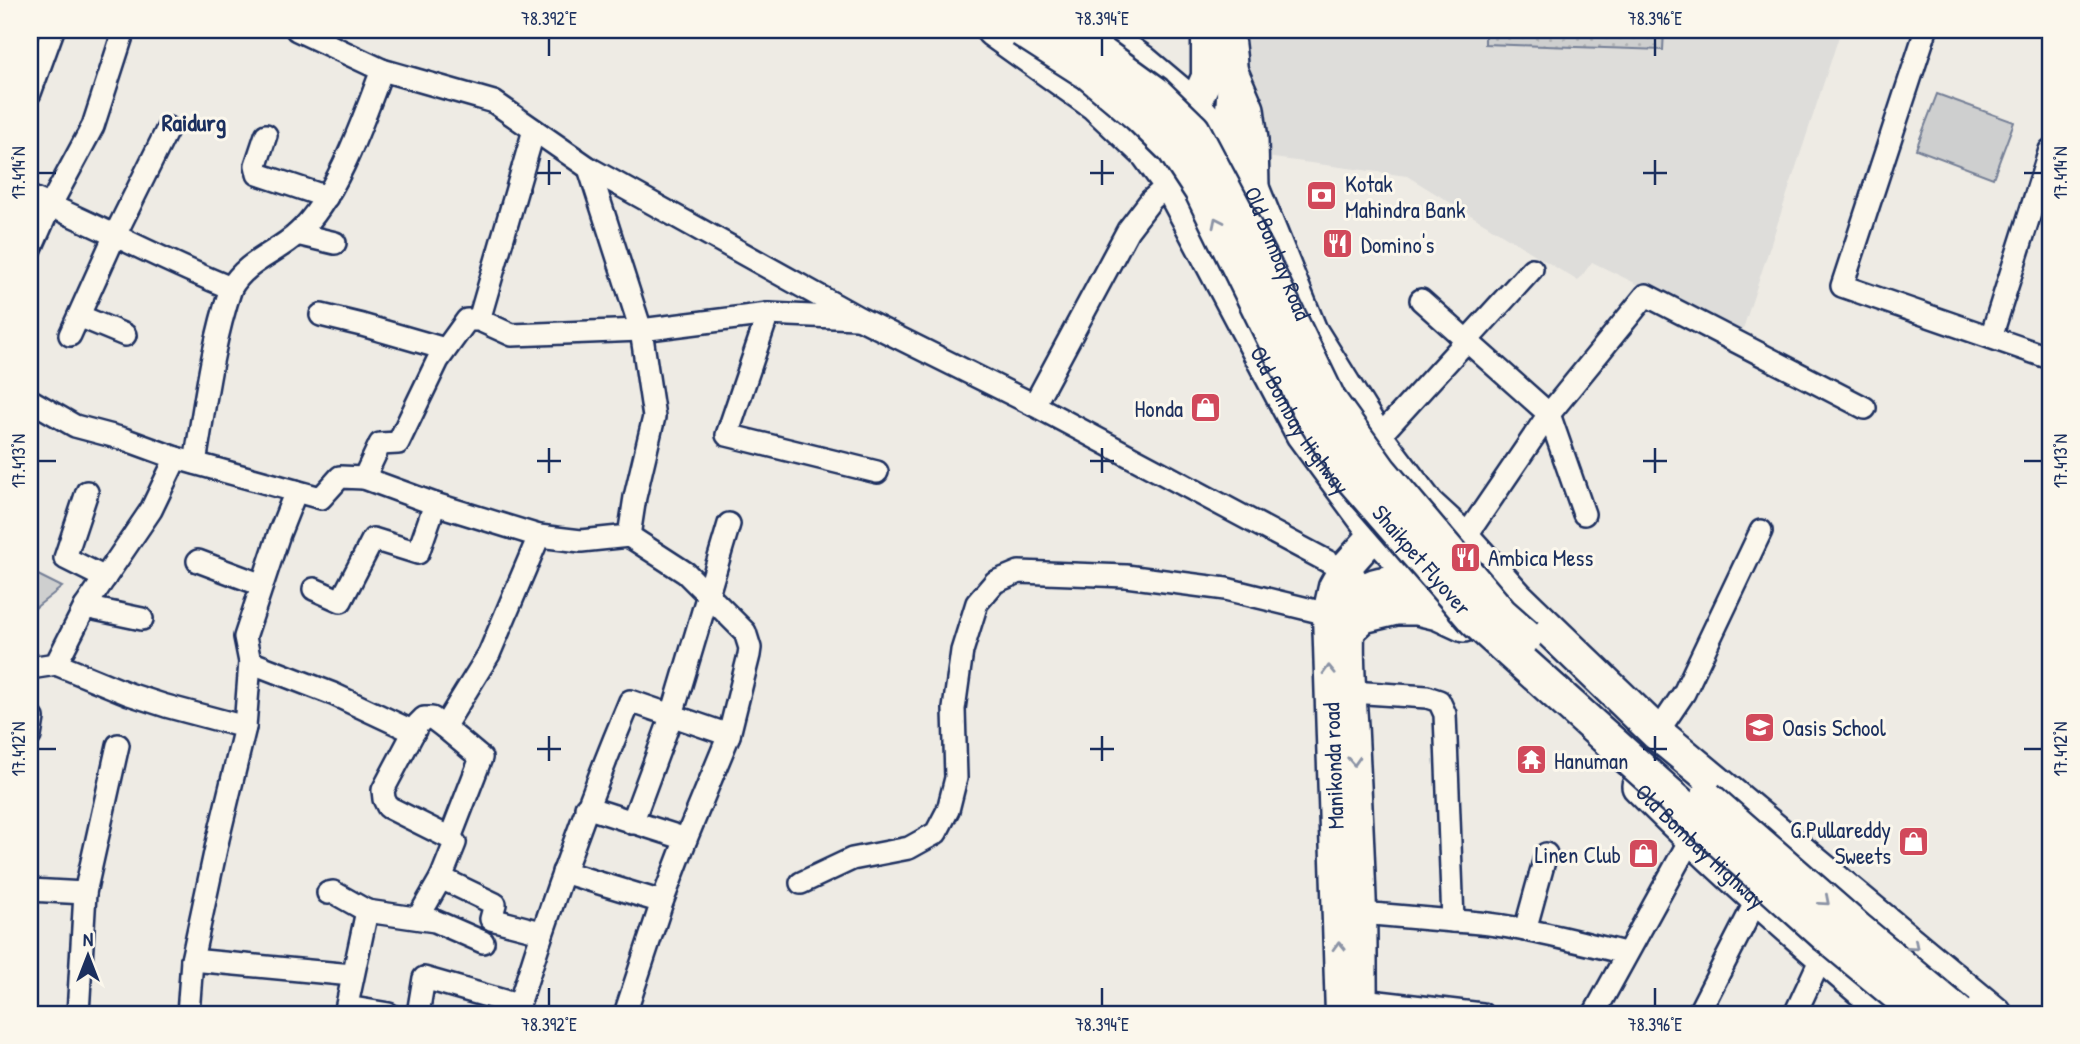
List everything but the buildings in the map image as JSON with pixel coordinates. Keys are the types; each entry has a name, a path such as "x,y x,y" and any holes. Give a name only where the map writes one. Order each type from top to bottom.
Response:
{"main road":[{"name":"Old Bombay Highway","path":"993,30 1095,103 1148,153 1170,183 1303,433 1376,533 1425,587 1632,778 1690,838 1891,1014"},
{"name":"Shaikpet Flyover","path":"1022,30 1089,73 1174,149 1201,190 1309,410 1351,477 1475,620 1827,936 1921,1014"},
{"name":"Shaikpet Flyover","path":"1068,30 1155,93 1193,130 1259,255 1329,400 1380,471 1502,614 1667,763 1959,1014"},
{"name":"Old Bombay Road","path":"1095,30 1142,62 1195,106 1222,138 1252,188 1310,331 1377,439 1428,506 1464,539"},
{"path":"1231,72 1247,109 1252,188"},
{"path":"1464,539 1517,598 1657,733 1995,1014"},
{"path":"1338,621 1396,608 1417,608 1438,613 1464,625"}],"street":[{"path":"30,93 54,30"},
{"path":"30,251 50,206 93,126 124,30"},
{"path":"298,30 382,70 494,102 589,168 859,318 1034,405 1354,580 1405,581 1425,587"},
{"path":"1195,106 1207,77 1207,30"},
{"path":"1034,405 1128,230 1151,200 1222,138 1230,116 1231,72 1227,30"},
{"path":"1926,30 1842,286 2050,358"},
{"path":"56,664 85,607 186,460 231,288 246,269 297,234 327,197 365,115 382,70"},
{"path":"125,335 75,326 115,234 168,128"},
{"path":"479,320 534,130"},
{"path":"266,135 256,165 258,174 327,197"},
{"path":"1991,337 2050,150"},
{"path":"589,168 641,330 654,417 635,497 629,536"},
{"path":"30,197 231,288"},
{"path":"297,234 335,243"},
{"path":"1377,439 1532,269"},
{"path":"1464,539 1549,414 1646,295 1865,408"},
{"path":"1421,300 1549,414 1584,514"},
{"path":"364,478 380,444 398,443 438,360 467,320 479,320 512,335 641,330 768,314 859,318"},
{"path":"768,314 727,435 877,472"},
{"path":"321,315 445,349"},
{"path":"30,400 75,426 321,498 340,477 364,478 539,536 581,541 629,536 686,573 745,632 750,648 729,735 662,902 625,1014"},
{"path":"188,1014 192,960 246,727 250,662 246,637 279,534 296,491"},
{"path":"87,492 65,558 105,578"},
{"path":"314,589 341,601 373,539 418,553 435,503"},
{"path":"632,823 672,715 729,524"},
{"path":"1657,733 1684,693 1760,531"},
{"name":"Manikonda road","path":"1338,621 1350,614 1355,601 1354,580 1376,533"},
{"path":"444,727 489,654 539,536"},
{"path":"198,561 262,585"},
{"path":"801,883 852,859 909,848 936,833 948,810 956,778 954,709 962,651 977,603 995,582 1019,572 1126,576 1226,589 1338,621"},
{"path":"85,607 142,619"},
{"name":"Manikonda road","path":"1338,621 1351,692 1361,913 1355,1009"},
{"name":"Manikonda road","path":"1338,621 1355,1009"},
{"path":"250,662 333,694 414,732"},
{"path":"30,668 56,664 154,702 246,727"},
{"path":"1351,692 1427,697 1439,701 1443,706 1453,922"},
{"path":"418,1014 424,978 517,1010 541,932 586,807 630,701 729,735"},
{"path":"418,918 441,878 455,844 450,838 388,807 383,790 424,718 432,718 481,758 450,838"},
{"path":"78,1014 85,893 118,745"},
{"path":"586,807 686,839"},
{"path":"1594,1014 1690,838"},
{"path":"1525,930 1546,854"},
{"path":"563,872 662,902"},
{"path":"441,878 495,904 491,919 541,932"},
{"path":"30,890 85,893"},
{"path":"328,893 333,892 367,911 435,921 483,942"},
{"path":"1698,1014 1757,899"},
{"path":"367,911 346,1011 389,1014"},
{"path":"1361,913 1469,922 1525,930 1626,953"},
{"path":"1795,1014 1822,956"},
{"path":"192,960 352,975"},
{"path":"1355,1009 1482,1014"}],"shaded area":[{"path":"1234,30 1841,30 1741,335 1592,262 1578,281 1407,176 1266,157"},
{"path":"1485,30 1664,30 1663,50 1485,44"},
{"path":"1937,94 2014,122 1993,178 1916,149"},
{"path":"30,571 62,587 30,612"}],"place":[{"name":"Kotak Mahindra Bank","path":"1322,196"},
{"name":"Domino's","path":"1338,244"},
{"name":"Honda","path":"1206,408"},
{"name":"Ambica Mess","path":"1465,557"},
{"name":"Oasis School","path":"1759,727"},
{"name":"Hanuman","path":"1531,760"},
{"name":"G.Pullareddy Sweets","path":"1914,842"},
{"name":"Linen Club","path":"1644,854"}],"district":[{"name":"Raidurg","path":"194,122"}]}
